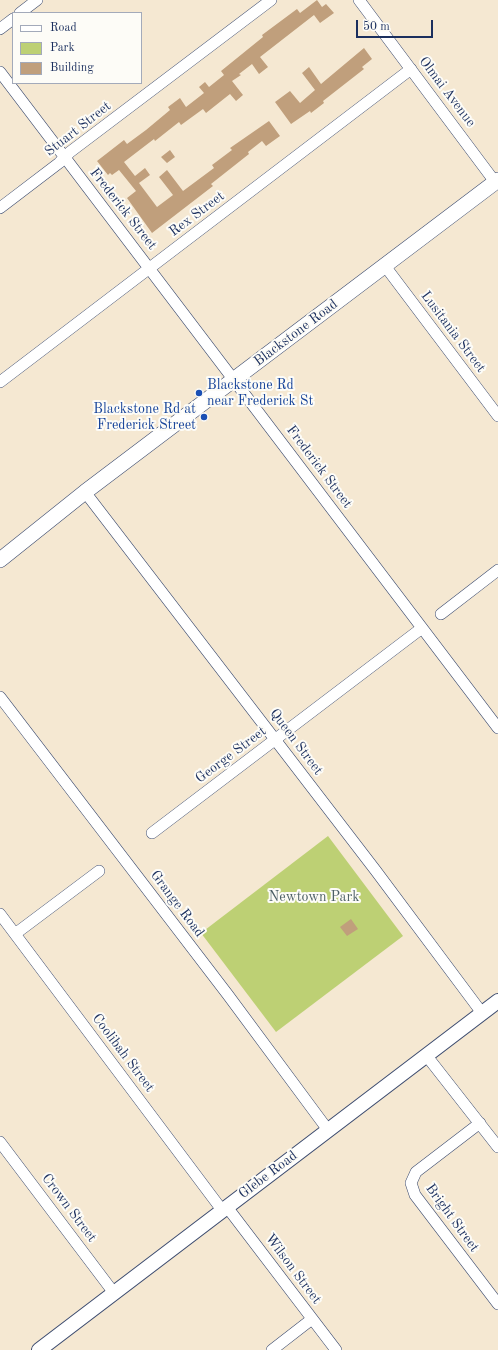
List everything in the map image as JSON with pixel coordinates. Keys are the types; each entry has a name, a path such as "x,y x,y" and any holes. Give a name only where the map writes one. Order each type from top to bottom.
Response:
{"main road":[{"name":"Blackstone Road","path":"0,560 85,492 497,181"}],"street":[{"path":"21,12 37,0"},
{"name":"Stuart Street","path":"0,208 271,0"},
{"name":"Olmai Avenue","path":"359,0 497,181"},
{"path":"0,28 12,19"},
{"name":"Rex Street","path":"0,382 411,69"},
{"name":"Frederick Street","path":"0,72 498,728"},
{"name":"Lusitania Street","path":"385,266 498,416"},
{"name":"Queen Street","path":"85,492 276,740 482,1013"},
{"path":"441,614 498,570"},
{"name":"George Street","path":"152,834 422,628"},
{"name":"Grange Road","path":"0,697 228,995 328,1130"},
{"path":"15,934 98,871"},
{"name":"Coolibah Street","path":"0,914 224,1208"},
{"name":"Glebe Road","path":"39,1350 498,1001"},
{"path":"426,1055 498,1147"},
{"name":"Bright Street","path":"480,1123 416,1172 411,1183 415,1195 498,1303"},
{"name":"Crown Street","path":"0,1142 114,1293"},
{"name":"Wilson Street","path":"224,1208 336,1350"},
{"path":"272,1350 312,1319"}],"green space":[{"name":"Newtown Park","path":"328,836 403,936 276,1032 201,933"}],"building":[{"path":"317,0 322,7 326,4 334,13 320,23 314,15 260,57 268,67 259,74 252,64 239,74 241,75 232,81 243,95 236,101 230,94 206,113 203,109 181,125 179,122 155,141 154,139 124,162 135,176 145,168 150,175 139,183 157,207 173,195 159,177 167,170 183,191 214,168 212,165 232,150 230,148 269,121 280,136 266,146 262,141 248,152 249,154 211,184 213,186 152,233 127,198 136,191 119,170 112,175 110,173 108,175 97,161 124,140 127,144 146,130 170,110 168,107 180,98 186,107 204,93 199,87 205,82 209,87 224,75 221,71 263,37 262,35 297,9 300,13"},
{"path":"364,48 372,59 362,67 364,69 323,101 324,103 311,113 310,111 291,124 275,102 290,91 300,103 315,90 302,73 309,67 321,84"},
{"path":"170,150 175,157 167,163 161,157"},
{"path":"351,919 358,929 347,936 340,927"}],"place":[{"name":"Blackstone Rd near Frederick St","path":"199,393"},
{"name":"Blackstone Rd at Frederick Street","path":"204,417"}]}
